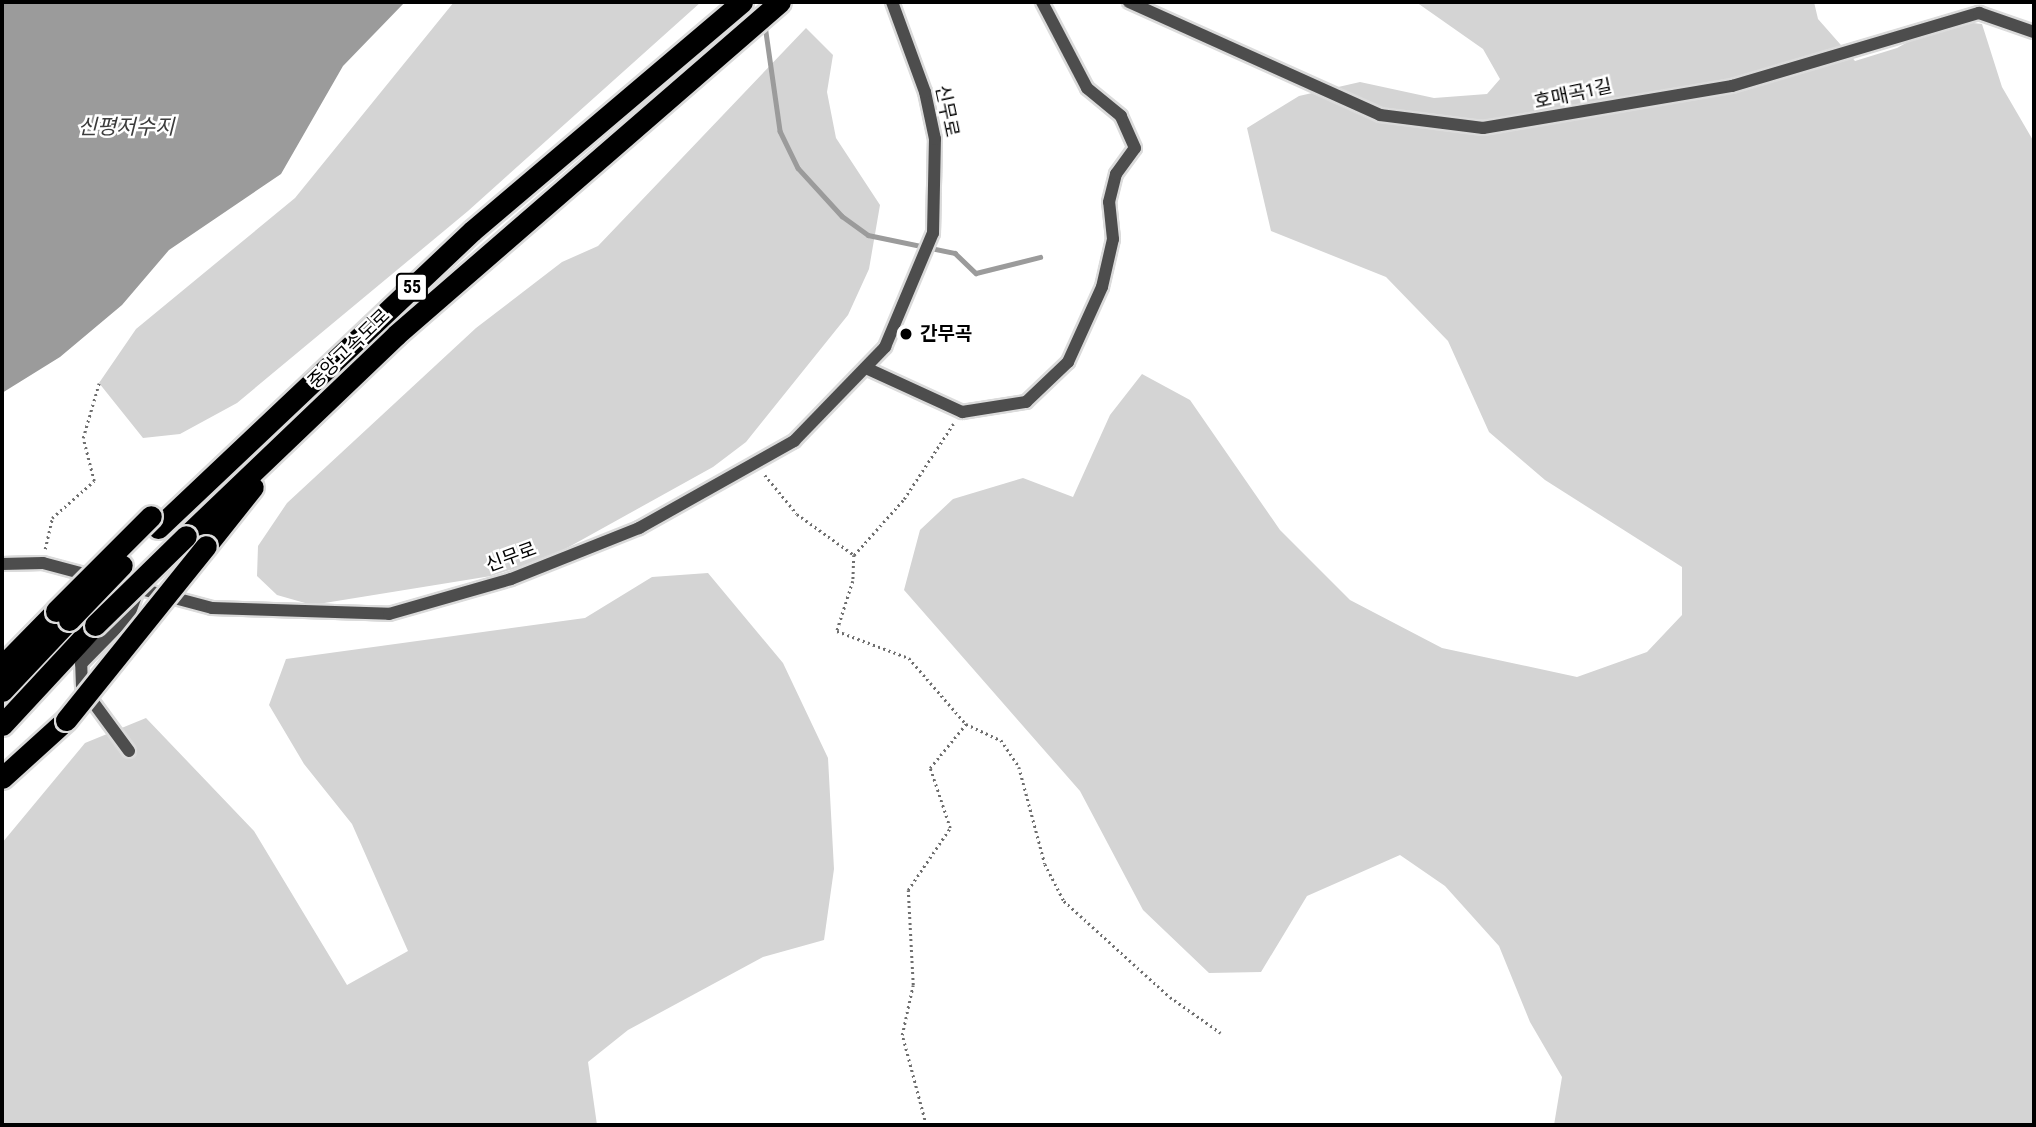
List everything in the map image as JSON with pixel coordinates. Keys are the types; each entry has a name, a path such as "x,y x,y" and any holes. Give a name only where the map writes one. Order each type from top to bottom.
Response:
{"highway":[{"name":"중앙고속도로","path":"2,691 62,615 154,522 383,313 675,56 742,2"},
{"name":"중앙고속도로","path":"2,725 95,625 300,427 690,74 780,2"},
{"path":"2,778 66,720 300,427"},
{"path":"2,666 62,615"}],"street":[{"name":"신무로","path":"2,564 43,563 212,608 389,614 511,579 626,533 757,464 823,418 885,347 922,267 933,233 935,139 925,92 892,2"},
{"path":"866,368 962,412 1026,402 1068,362 1102,287 1113,239 1109,202 1116,174 1135,148 1121,116 1087,88 1042,2"},
{"name":"호매곡1길","path":"1129,2 1380,115 1483,128 1732,86 1979,13 2034,32"},
{"path":"129,751 82,687 81,664 129,615 139,589"}],"path":[{"path":"43,563 52,518 94,481 83,438 99,383"},
{"path":"962,412 904,499 854,555 853,581 836,631 909,658 965,724 1001,740 1019,767 1045,864 1064,901 1170,997 1221,1033"},
{"path":"757,464 797,514 854,555"},
{"path":"926,1125 902,1035 913,985 908,890 950,828 930,768 965,724"}],"shaded area":[{"path":"454,2 701,2 468,211 237,403 180,434 143,438 99,383 136,329 295,198"},
{"path":"1416,2 1814,2 1818,19 1855,61 1897,48 1947,20 1982,24 2002,87 2034,142 2034,1125 1554,1125 1562,1077 1530,1022 1499,946 1445,886 1400,855 1307,896 1261,972 1209,973 1143,910 1080,791 904,590 920,530 953,499 1023,478 1073,497 1110,415 1142,374 1190,400 1280,530 1350,600 1442,648 1577,677 1647,652 1682,615 1682,567 1545,480 1489,432 1448,341 1386,277 1271,231 1247,128 1299,96 1360,82 1434,98 1487,94 1500,79 1483,49"},
{"path":"806,28 833,55 827,92 836,138 880,205 869,269 848,315 746,442 713,467 549,558 491,576 312,605 277,595 257,576 258,546 287,503 476,328 562,262 598,246"},
{"path":"708,573 783,663 828,758 834,869 824,940 763,957 628,1030 588,1062 597,1125 2,1125 2,843 85,743 146,718 254,831 347,985 408,951 352,824 304,764 269,705 286,659 585,618 652,577"}],"water":[{"name":"신평저수지","path":"2,2 405,2 343,66 281,174 169,250 122,305 60,357 2,393"}],"waterway":[{"path":"765,25 780,131 798,168 842,216 868,235 955,253 976,273 1040,257"}],"place":[{"name":"간무곡","path":"906,334"}]}
